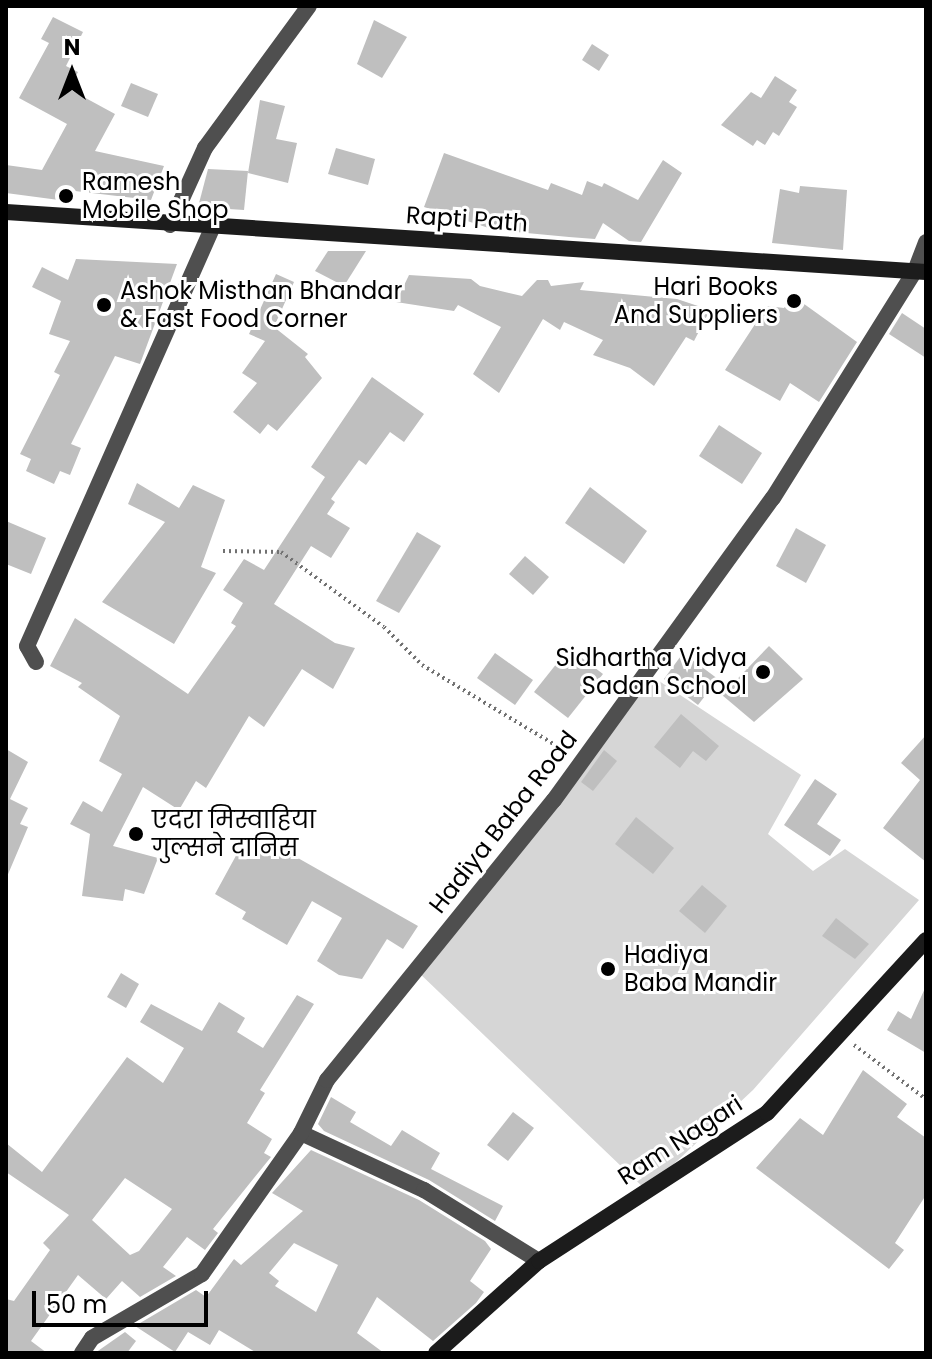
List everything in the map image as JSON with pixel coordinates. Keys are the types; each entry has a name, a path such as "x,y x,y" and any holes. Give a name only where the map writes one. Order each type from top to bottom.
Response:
{"main road":[{"name":"Rapti Path","path":"6,212 921,272"},
{"name":"Ram Nagari","path":"436,1353 539,1261 767,1113 926,940"}],"street":[{"path":"170,225 205,148 309,6"},
{"path":"36,662 27,646 213,227"},
{"name":"Hadiya Baba Road","path":"82,1353 92,1338 202,1274 301,1133 327,1080 584,761 773,498 921,272 926,242"},
{"path":"301,1133 424,1190 539,1261"}],"path":[{"path":"223,551 281,552 384,627 441,678 584,761"},
{"path":"846,1039 926,1099"}],"shaded area":[{"path":"647,673 801,775 768,834 813,871 845,849 919,900 753,1090 646,1190 416,970"}],"building":[{"path":"53,17 83,32 66,66 78,72 69,89 115,114 95,151 164,166 151,200 75,191 74,202 6,193 6,165 42,170 67,124 19,98 49,43 41,39"},
{"path":"374,20 407,37 382,78 357,64"},
{"path":"592,44 609,55 599,71 582,60"},
{"path":"775,76 797,90 789,102 797,107 779,136 773,132 765,145 757,140 753,146 721,125 751,92 761,98"},
{"path":"131,83 158,94 148,117 121,106"},
{"path":"260,100 285,106 276,139 297,143 288,183 248,173"},
{"path":"336,148 375,159 368,185 328,174"},
{"path":"444,153 548,190 551,183 582,195 587,181 602,187 604,183 638,200 663,160 682,173 641,242 629,241 603,223 595,239 569,237 495,230 424,207"},
{"path":"208,169 248,171 244,210 198,207"},
{"path":"800,186 847,190 843,250 772,243 780,189 799,193"},
{"path":"328,251 366,251 344,286 315,271"},
{"path":"76,259 177,264 140,364 115,356 71,444 81,448 70,475 60,471 54,484 26,471 31,459 20,454 60,375 54,372 70,341 49,334 61,301 32,287 42,267 68,280"},
{"path":"276,274 294,282 274,327 308,354 305,357 322,378 277,431 268,424 260,434 233,412 257,383 242,373 265,341 249,334"},
{"path":"409,275 471,279 480,286 522,296 537,280 548,280 551,286 584,282 580,290 677,299 710,310 694,341 686,337 654,386 630,368 593,355 603,340 564,322 560,330 543,319 499,393 473,374 501,327 458,305 454,311 396,302"},
{"path":"793,296 857,342 819,402 790,383 780,401 725,370 767,306 784,308"},
{"path":"902,313 926,329 926,358 889,334"},
{"path":"372,377 424,414 404,442 390,432 366,465 359,460 331,499 335,502 327,514 350,528 331,558 311,546 274,604 335,643 355,648 333,689 302,669 264,727 249,716 206,788 196,781 179,810 143,787 113,846 158,858 144,894 125,889 123,901 82,896 90,834 70,824 83,801 102,812 122,774 99,761 120,716 78,687 82,683 50,666 75,618 188,694 236,626 231,623 243,603 223,590 244,559 264,570 325,477 311,467"},
{"path":"719,425 762,453 742,484 699,456"},
{"path":"137,483 179,508 193,485 225,500 201,567 216,573 174,644 102,602 165,522 128,504"},
{"path":"590,487 647,531 624,564 565,523"},
{"path":"6,521 46,538 31,574 6,564"},
{"path":"796,528 826,545 806,583 776,566"},
{"path":"417,532 441,546 399,613 376,601"},
{"path":"525,556 549,577 533,595 509,574"},
{"path":"769,646 803,679 754,722 722,695"},
{"path":"569,648 603,674 568,718 534,692"},
{"path":"495,653 533,680 515,705 477,678"},
{"path":"683,653 718,679 698,705 664,679"},
{"path":"681,714 719,746 706,761 693,751 680,768 654,747"},
{"path":"926,735 926,862 883,828 920,780 901,763"},
{"path":"6,749 28,762 10,799 28,808 20,824 28,827 6,879"},
{"path":"604,750 617,761 593,791 581,782"},
{"path":"815,779 837,794 817,824 841,840 830,856 784,825"},
{"path":"636,817 674,848 653,874 615,844"},
{"path":"244,841 276,859 282,849 418,926 403,949 387,939 362,979 339,975 317,961 342,918 312,901 287,945 242,919 246,912 215,894"},
{"path":"702,885 727,906 705,933 679,911"},
{"path":"836,918 869,944 855,959 822,936"},
{"path":"121,973 139,984 126,1008 107,997"},
{"path":"926,986 926,1053 887,1030 898,1011 911,1019"},
{"path":"297,995 314,1004 260,1090 265,1093 247,1123 272,1139 264,1153 271,1157 213,1229 218,1233 205,1250 187,1237 163,1267 176,1276 140,1297 122,1281 106,1299 78,1275 31,1341 47,1353 6,1353 6,1299 14,1301 50,1250 43,1243 69,1215 6,1172 6,1143 42,1172 127,1057 163,1083 184,1048 140,1022 151,1004 202,1031 219,1002 245,1018 237,1032 263,1048","holes":["125,1178 172,1209 139,1251 130,1255 92,1220"]},
{"path":"863,1070 907,1104 897,1117 926,1138 926,1195 895,1243 904,1250 889,1269 756,1168 800,1118 823,1135"},
{"path":"331,1097 356,1112 350,1122 391,1146 402,1130 440,1153 431,1169 503,1206 495,1221 429,1180 324,1131 318,1124"},
{"path":"513,1112 534,1128 508,1161 487,1145"},
{"path":"311,1150 419,1200 485,1241 491,1249 470,1281 484,1292 433,1341 377,1297 357,1333 384,1353 257,1353 219,1330 210,1345 188,1332 175,1352 135,1326 196,1290 206,1297 234,1259 241,1265 303,1211 272,1193","holes":["294,1243 338,1265 316,1312 275,1286 279,1281 269,1273"]},
{"path":"125,1332 136,1341 127,1353 95,1353"}],"place":[{"name":"Ramesh Mobile Shop","path":"66,196"},
{"name":"Hari Books And Suppliers","path":"794,301"},
{"name":"Ashok Misthan Bhandar & Fast Food Corner","path":"104,305"},
{"name":"Sidhartha Vidya Sadan School","path":"763,672"},
{"name":"एदरा मिस्वाहिया गुल्सने दानिस","path":"136,834"},
{"name":"Hadiya Baba Mandir","path":"608,969"}]}
